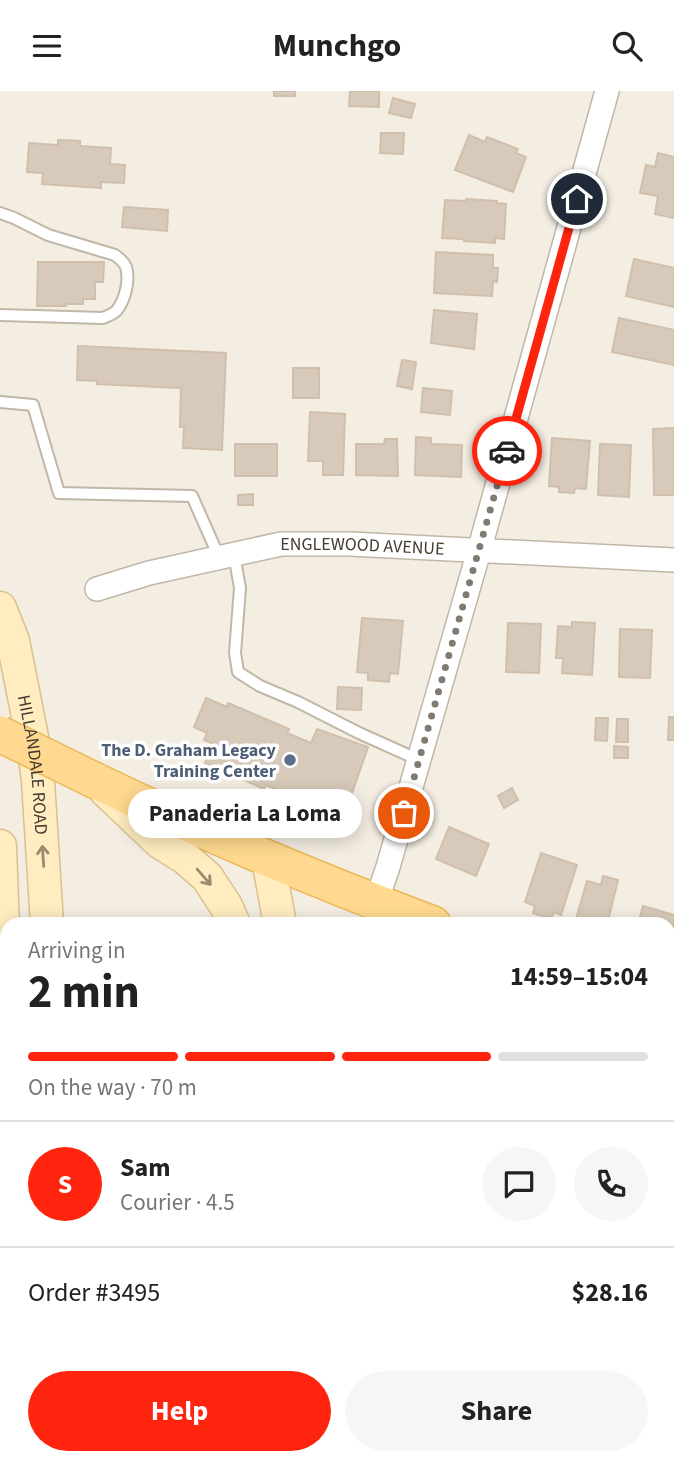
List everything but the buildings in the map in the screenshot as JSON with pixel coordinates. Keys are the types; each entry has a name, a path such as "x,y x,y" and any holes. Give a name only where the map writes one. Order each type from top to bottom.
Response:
{"main road":[{"name":"HILLANDALE ROAD","path":"0,608 13,641 33,742 47,917"},
{"path":"0,734 148,806 390,912 408,917"},
{"path":"96,781 161,843 207,877 231,917"},
{"path":"0,846 3,917"},
{"path":"268,859 279,917"}],"street":[{"path":"390,912 388,867 607,91"},
{"name":"ENGLEWOOD AVENUE","path":"97,589 149,573 281,544 350,544 674,559"}],"lane":[{"path":"0,213 48,235 115,255 126,268 127,278 125,292 116,312 103,319 0,315"},
{"path":"0,402 33,405 59,493 192,496 226,555 240,588 235,653 238,672 260,686 419,759"}],"way so far":[{"path":"404,813 507,451"}],"place":[{"name":"The D. Graham Legacy Training Center","path":"290,760"},
{"name":"Panaderia La Loma","path":"404,813"}],"route":[{"path":"507,451 577,199"}]}
